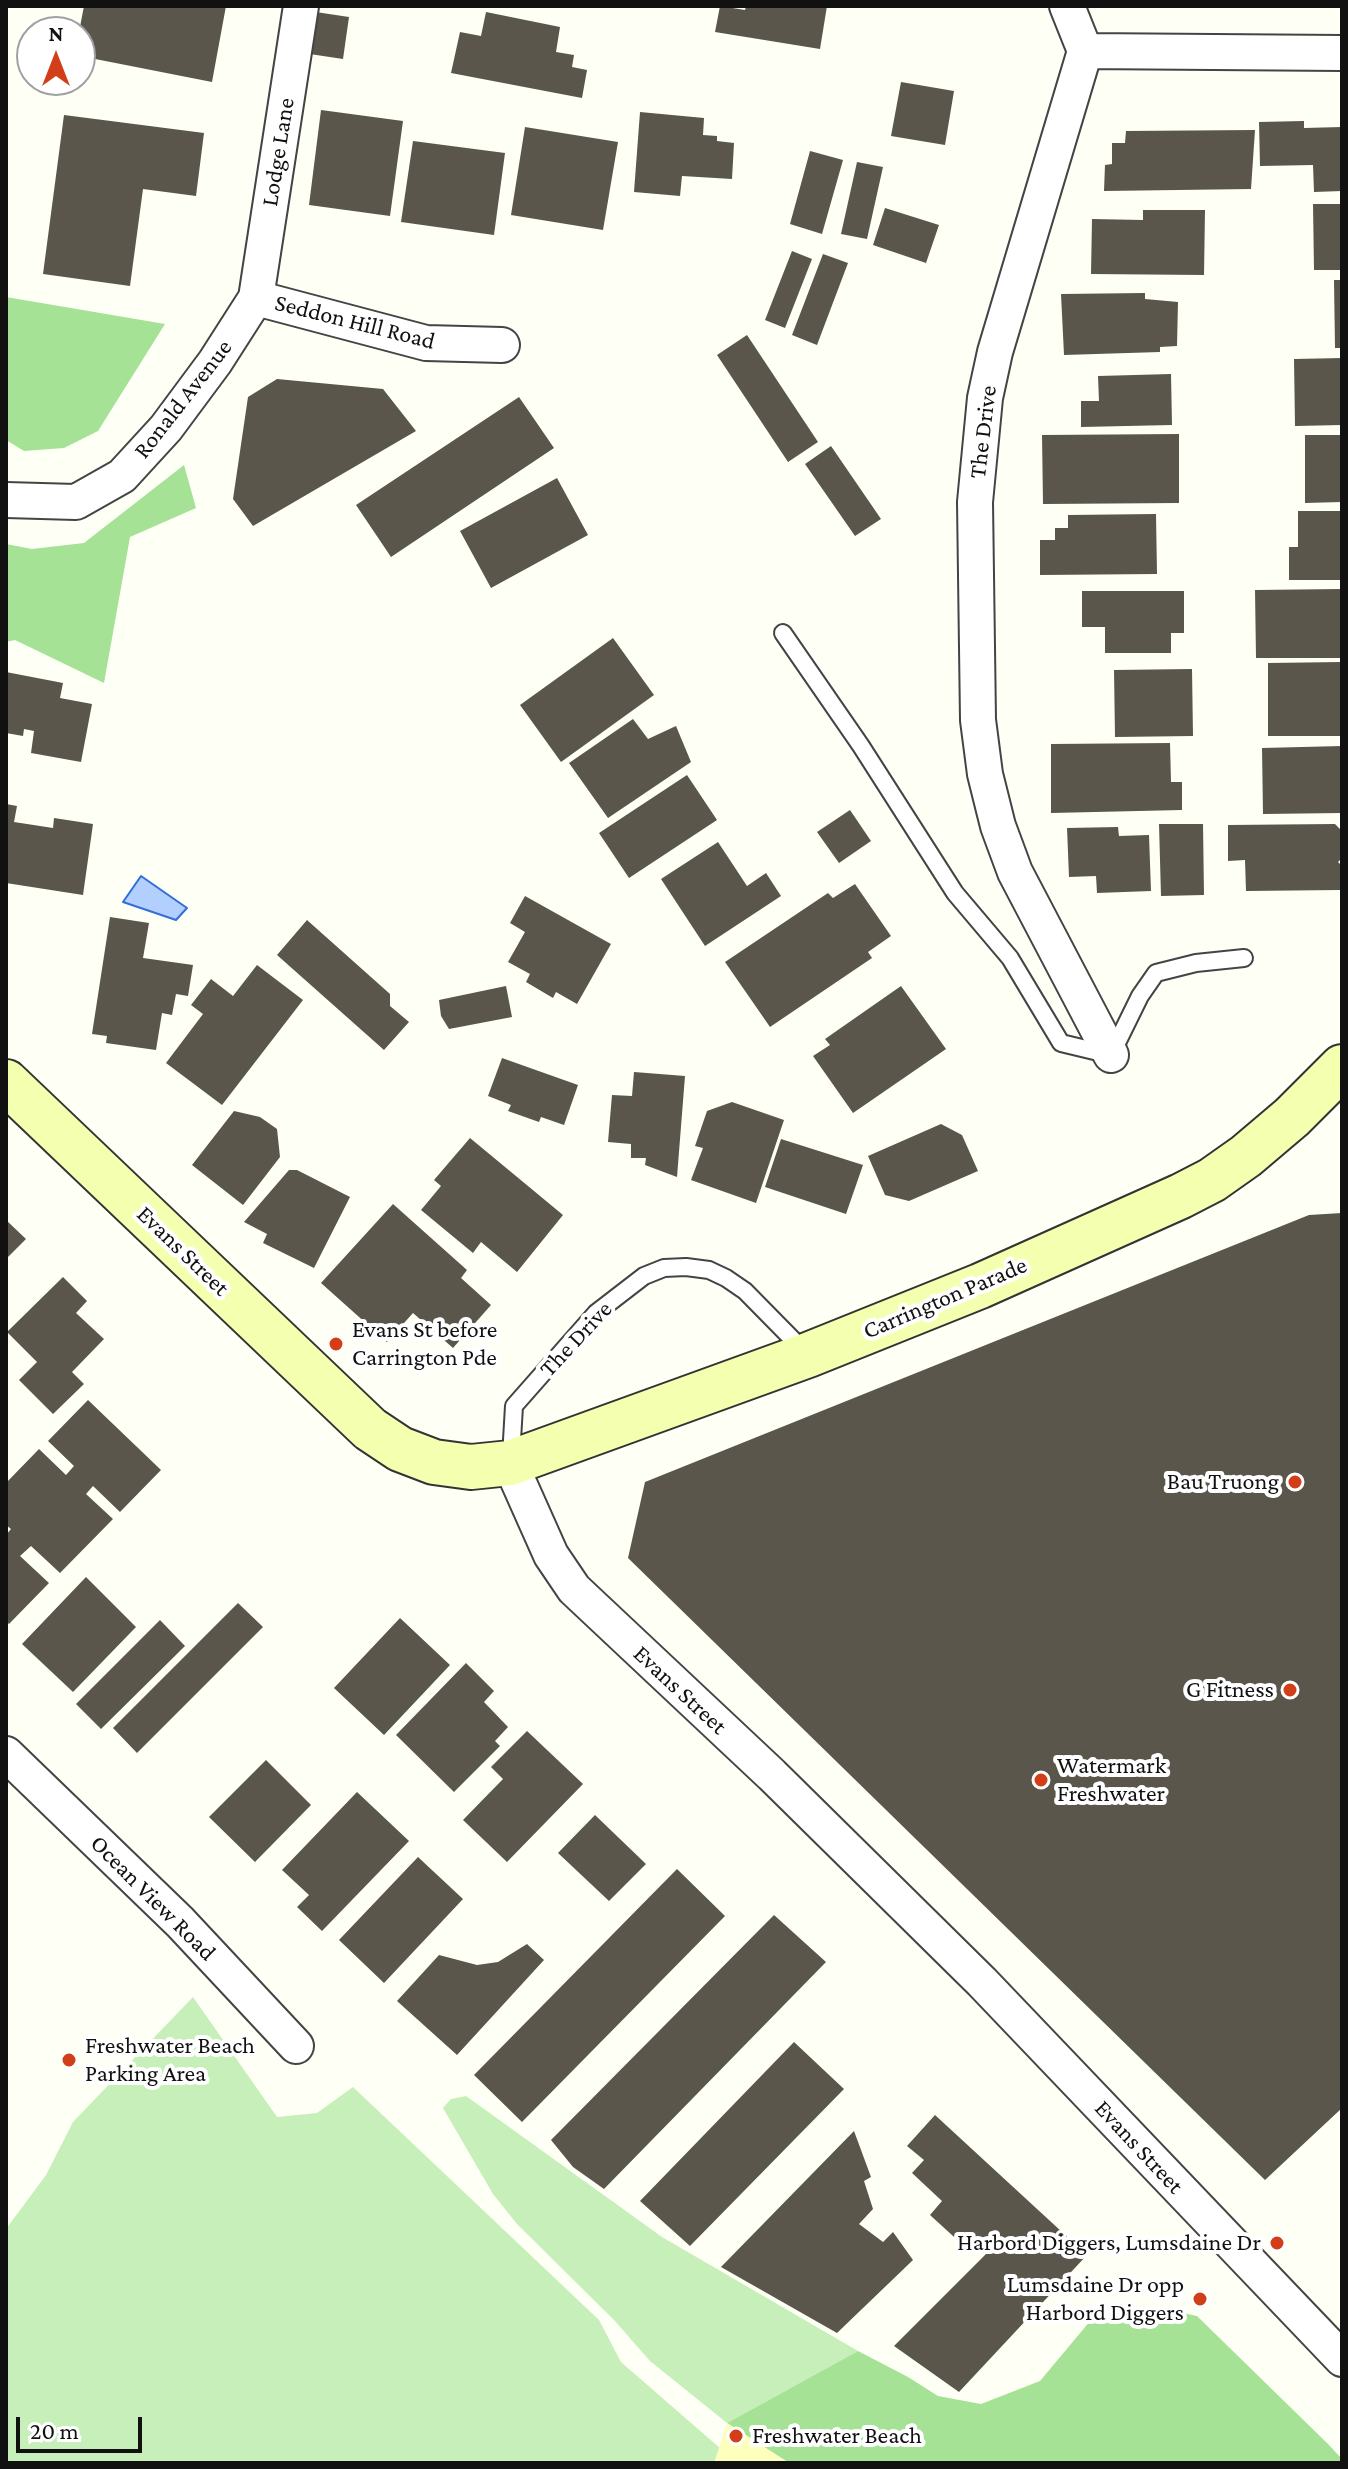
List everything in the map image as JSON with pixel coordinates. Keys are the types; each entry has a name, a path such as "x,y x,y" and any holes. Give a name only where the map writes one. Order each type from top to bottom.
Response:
{"street":[{"name":"Lodge Lane","path":"256,298 301,6"},
{"path":"1067,6 1085,51 1342,53"},
{"name":"The Drive","path":"1085,51 995,352 985,398 975,502 978,720 985,774 998,826 1015,872 1111,1055"},
{"name":"Seddon Hill Road","path":"256,298 426,343 502,345"},
{"name":"Ronald Avenue","path":"6,500 76,502 122,476 166,428 215,362 256,298"},
{"name":"Carrington Parade","path":"510,1463 808,1355 980,1286 1212,1180 1292,1117 1342,1067"},
{"name":"Evans Street","path":"6,1082 370,1429 400,1449 434,1462 471,1467 510,1463 551,1555 574,1589 772,1775 982,1982 1342,2359"},
{"name":"Ocean View Road","path":"6,1754 180,1922 296,2046"}],"lane":[{"path":"783,633 861,746 955,893 1010,958 1061,1043 1111,1055 1140,996 1156,973 1196,963 1244,958"},
{"name":"The Drive","path":"510,1463 514,1406 596,1313 644,1276 664,1268 709,1270 726,1278 745,1291 808,1355"}],"shaded area":[{"path":"6,297 165,324 98,431 64,448 24,451 6,440"},
{"path":"184,465 196,508 130,537 104,683 15,640 6,642 6,544 32,549 84,543"},
{"path":"193,1997 277,2117 317,2113 353,2087 599,2320 621,2362 721,2449 714,2463 6,2463 6,2229 46,2175 73,2122"},
{"path":"466,2096 662,2237 858,2351 727,2423 650,2361 614,2320 517,2224 493,2194 443,2108 451,2099"},
{"path":"1165,2309 1197,2316 1328,2444 1342,2463 789,2463 727,2423 858,2351 938,2396 981,2404 1040,2381 1091,2320 1122,2318"}],"sand":[{"name":"Freshwater Beach","path":"727,2423 789,2463 714,2463"}],"water":[{"path":"141,876 187,908 176,920 123,902"}],"building":[{"path":"84,6 226,6 212,82 96,59 96,16 82,16"},
{"path":"720,6 745,10 746,6 827,6 820,49 715,32"},
{"path":"309,11 349,17 343,59 303,53"},
{"path":"486,12 560,27 556,52 574,55 572,67 587,70 582,98 451,73 460,32 481,36"},
{"path":"901,82 954,91 945,145 891,136"},
{"path":"321,110 403,121 390,216 309,205"},
{"path":"640,112 704,118 703,135 717,136 717,141 734,143 732,179 682,176 680,196 634,192"},
{"path":"64,115 204,133 196,196 143,189 130,286 43,274"},
{"path":"1304,121 1304,128 1342,127 1342,191 1314,192 1313,165 1260,166 1259,122"},
{"path":"525,127 618,142 603,230 511,215"},
{"path":"1255,130 1251,189 1104,191 1105,165 1112,164 1112,143 1125,143 1126,131"},
{"path":"413,141 505,153 494,235 401,222"},
{"path":"810,151 843,160 822,234 790,224"},
{"path":"857,162 883,167 867,239 841,234"},
{"path":"1313,204 1342,204 1342,270 1314,270"},
{"path":"885,208 939,225 926,263 873,245"},
{"path":"1143,210 1205,210 1204,275 1091,274 1092,219 1143,220"},
{"path":"792,251 812,259 785,328 765,320"},
{"path":"823,254 848,263 817,345 792,335"},
{"path":"1334,280 1342,280 1342,348 1335,348"},
{"path":"1145,293 1145,299 1178,302 1177,346 1160,347 1160,352 1064,355 1061,294"},
{"path":"747,335 818,442 788,462 717,355"},
{"path":"1342,358 1342,425 1295,426 1294,359"},
{"path":"1171,374 1172,425 1081,427 1081,401 1099,401 1098,376"},
{"path":"277,379 383,389 416,431 253,526 233,499 248,397"},
{"path":"519,397 554,448 391,557 356,505"},
{"path":"1179,434 1179,503 1043,504 1042,435"},
{"path":"1305,435 1342,435 1342,502 1305,503"},
{"path":"831,446 881,519 855,536 805,464"},
{"path":"557,478 588,535 491,588 460,531"},
{"path":"1298,511 1342,511 1342,580 1289,580 1289,547 1298,547"},
{"path":"1156,514 1157,574 1040,575 1040,540 1055,540 1055,528 1068,528 1068,515"},
{"path":"1342,589 1342,658 1256,658 1255,590"},
{"path":"1082,591 1184,591 1184,633 1171,633 1171,653 1105,653 1105,627 1082,627"},
{"path":"613,638 654,695 561,762 520,705"},
{"path":"1342,662 1342,736 1268,736 1268,663"},
{"path":"1192,669 1193,736 1115,737 1114,670"},
{"path":"6,672 63,683 60,698 92,704 81,762 31,753 34,731 24,729 23,736 6,733"},
{"path":"633,719 648,739 676,726 691,762 608,818 569,763"},
{"path":"1170,743 1171,782 1182,782 1182,810 1051,813 1051,744"},
{"path":"1342,746 1342,813 1263,814 1262,748"},
{"path":"687,775 717,820 629,878 599,833"},
{"path":"6,804 17,806 14,822 53,828 54,818 93,824 83,895 6,883"},
{"path":"850,810 871,841 839,863 817,832"},
{"path":"1159,824 1203,824 1204,895 1161,896"},
{"path":"1335,824 1342,831 1342,858 1338,862 1342,866 1340,890 1246,891 1245,860 1228,861 1228,825"},
{"path":"1118,827 1119,836 1149,835 1151,891 1097,893 1096,876 1069,877 1067,828"},
{"path":"718,842 747,886 766,873 781,896 705,946 661,879"},
{"path":"855,884 891,936 868,952 872,958 770,1027 725,962 828,893 833,898"},
{"path":"525,896 611,944 577,1004 556,992 553,998 526,982 530,974 508,962 525,932 510,923"},
{"path":"110,917 149,923 143,958 193,965 188,996 176,994 172,1015 162,1013 156,1050 106,1043 107,1036 92,1034"},
{"path":"307,920 390,994 390,1006 409,1022 384,1050 277,955"},
{"path":"257,965 303,1000 222,1105 166,1063 203,1014 191,1005 211,979 233,996"},
{"path":"506,986 512,1017 449,1029 441,1016 439,1000"},
{"path":"901,986 946,1049 853,1113 813,1056 830,1045 825,1039"},
{"path":"502,1058 578,1085 564,1125 541,1117 539,1122 508,1111 511,1105 488,1096"},
{"path":"634,1072 685,1076 677,1177 645,1165 646,1158 631,1158 631,1144 608,1142 612,1095 632,1096"},
{"path":"732,1102 784,1120 756,1203 691,1180 703,1148 695,1146 707,1111"},
{"path":"234,1111 260,1117 277,1129 280,1157 243,1205 192,1165"},
{"path":"941,1124 962,1135 978,1171 909,1201 885,1195 868,1156"},
{"path":"470,1138 563,1215 517,1272 481,1242 473,1253 421,1210 441,1186 434,1180"},
{"path":"781,1139 863,1165 846,1214 765,1187"},
{"path":"289,1170 297,1170 350,1197 314,1268 263,1243 267,1234 244,1222"},
{"path":"393,1204 467,1270 461,1278 491,1305 453,1348 413,1313 387,1342 321,1283"},
{"path":"1342,1213 1342,2108 1265,2180 628,1558 645,1482 1309,1215"},
{"path":"6,1220 26,1239 6,1259"},
{"path":"63,1277 87,1301 76,1313 104,1339 72,1372 84,1384 53,1414 19,1380 37,1362 7,1332"},
{"path":"88,1400 161,1470 120,1512 93,1486 86,1494 113,1519 60,1573 31,1546 20,1556 49,1583 9,1624 6,1621 6,1535 11,1529 6,1525 6,1483 39,1449 66,1475 74,1466 48,1441"},
{"path":"86,1577 136,1627 73,1692 22,1644"},
{"path":"238,1603 263,1627 137,1753 113,1728"},
{"path":"400,1618 450,1665 384,1735 334,1688"},
{"path":"160,1620 185,1646 101,1729 76,1704"},
{"path":"466,1663 494,1691 484,1702 508,1727 495,1741 500,1746 454,1792 396,1735"},
{"path":"527,1731 583,1784 507,1862 463,1820 503,1779 491,1767"},
{"path":"266,1760 311,1805 255,1862 209,1817"},
{"path":"357,1792 409,1841 322,1931 297,1907 309,1895 282,1870"},
{"path":"595,1815 646,1864 609,1901 558,1853"},
{"path":"418,1857 463,1899 384,1983 339,1940"},
{"path":"677,1869 725,1916 522,2122 474,2075"},
{"path":"774,1915 826,1962 604,2189 573,2167 551,2140"},
{"path":"527,1944 544,1960 457,2055 397,2001 439,1955 477,1965 498,1962"},
{"path":"794,2042 844,2089 690,2246 640,2201"},
{"path":"935,2115 1087,2255 959,2392 894,2346 989,2251 974,2238 965,2247 930,2215 942,2201 912,2173 924,2160 907,2146"},
{"path":"854,2131 871,2177 864,2181 873,2209 859,2224 883,2242 893,2232 913,2260 837,2333 721,2267"}],"place":[{"name":"Evans St before Carrington Pde","path":"336,1344"},
{"name":"Bau Truong","path":"1295,1482"},
{"name":"G Fitness","path":"1290,1690"},
{"name":"Watermark Freshwater","path":"1041,1780"},
{"name":"Freshwater Beach Parking Area","path":"69,2060"},
{"name":"Harbord Diggers, Lumsdaine Dr","path":"1277,2243"},
{"name":"Lumsdaine Dr opp Harbord Diggers","path":"1200,2299"},
{"name":"Freshwater Beach","path":"736,2436"}]}
